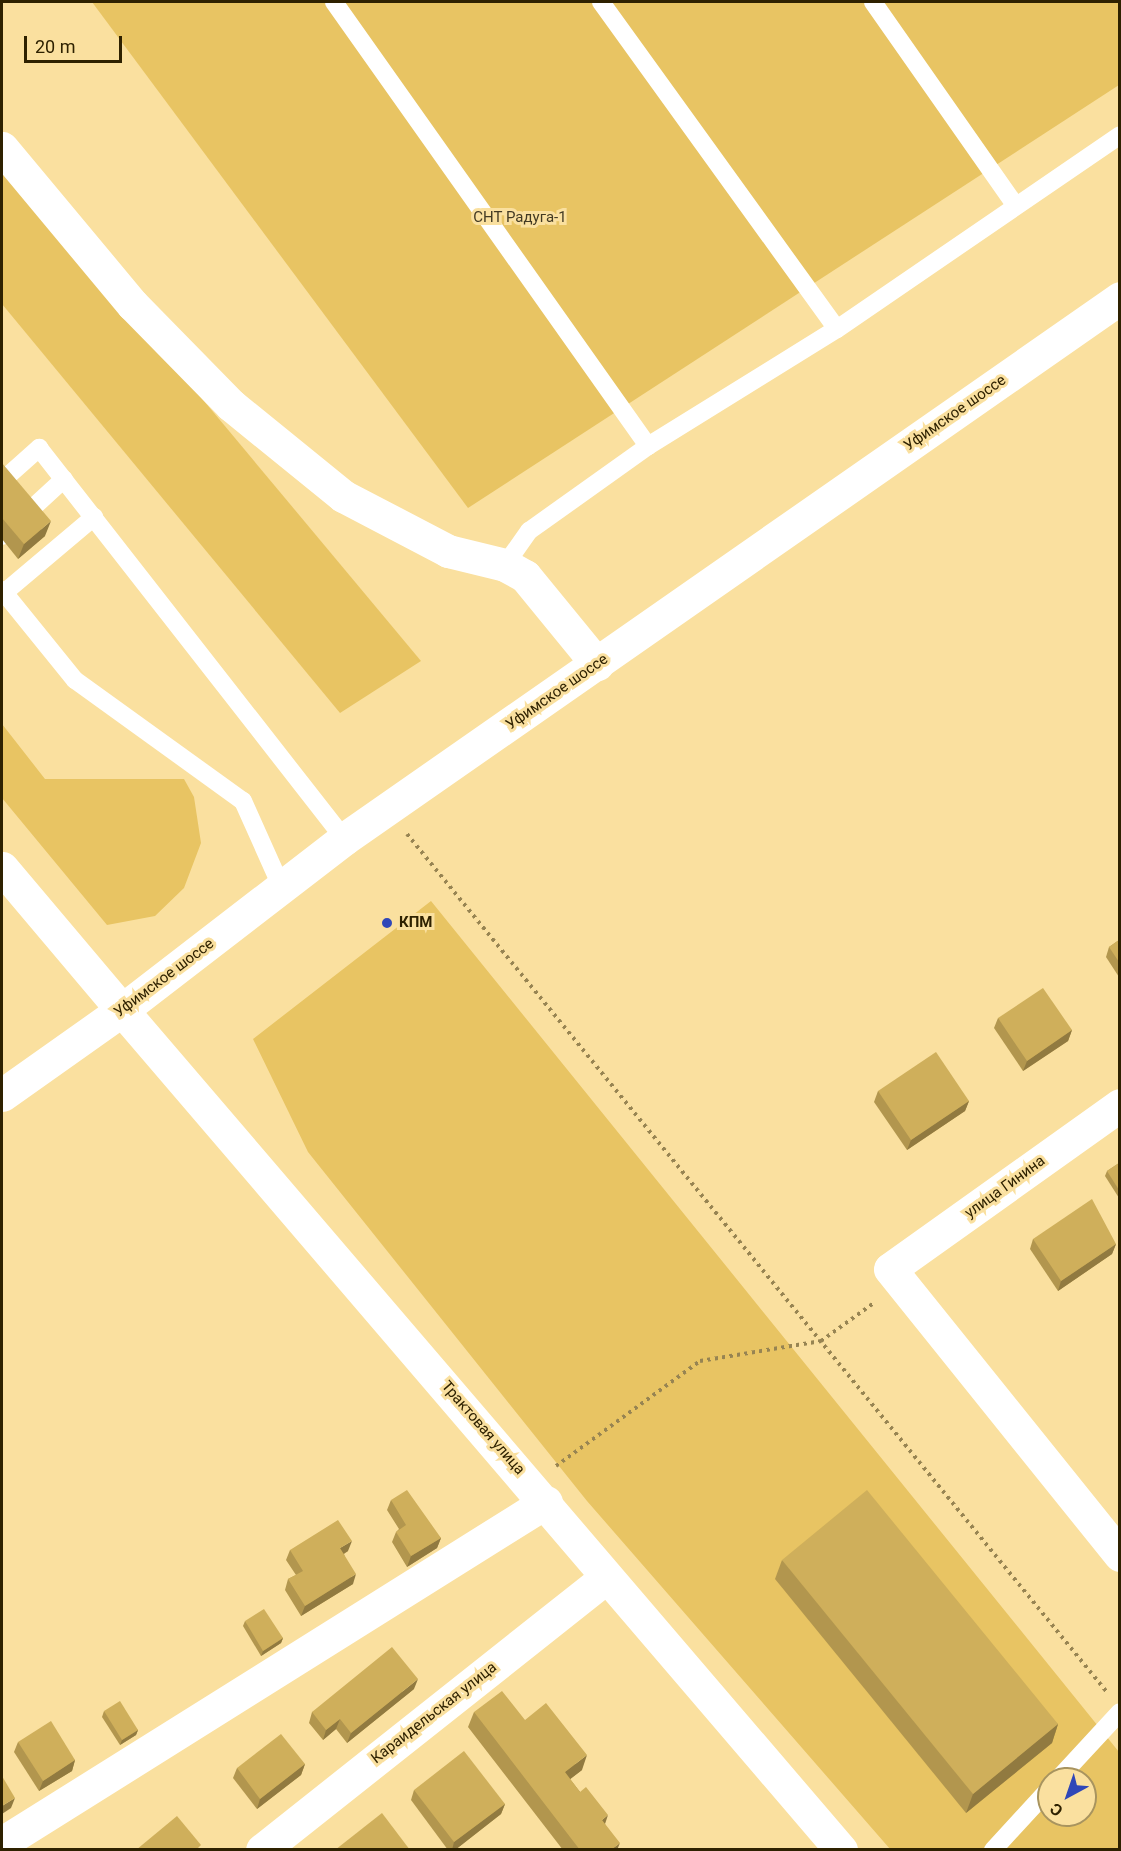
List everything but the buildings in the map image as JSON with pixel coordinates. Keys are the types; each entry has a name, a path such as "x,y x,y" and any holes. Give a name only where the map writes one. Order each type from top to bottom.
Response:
{"main road":[{"path":"2,148 133,305 231,405 343,496 448,551 505,565 525,576 597,664"},
{"name":"Уфимское шоссе","path":"2,1095 122,1010 344,839 1119,298"},
{"name":"Трактовая улица","path":"2,868 539,1493 606,1577 841,1850"},
{"name":"улица Гинина","path":"890,1269 1119,1105"},
{"path":"890,1269 1119,1555"},
{"path":"2,1843 539,1493"},
{"name":"Караидельская улица","path":"262,1850 606,1577"}],"lane":[{"path":"334,2 648,446"},
{"path":"601,2 837,329"},
{"path":"873,2 1015,205"},
{"path":"505,565 529,531 648,446 837,329 1119,135"},
{"path":"2,481 39,447 344,839"},
{"path":"2,536 64,479"},
{"path":"94,517 3,592 75,680 243,801 282,888"},
{"path":"1067,1767 1116,1705"},
{"path":"993,1850 1037,1802"}],"path":[{"path":"387,809 1116,1705"},
{"path":"539,1493 700,1361 821,1341 874,1305 890,1269"}],"green space":[{"name":"СНТ Радуга-1","path":"92,2 1119,2 1119,85 468,508"},
{"path":"2,159 421,661 340,713 2,304"},
{"path":"2,724 45,779 184,779 194,797 201,843 184,888 155,916 107,925 2,798"},
{"path":"431,901 1119,1752 1119,1849 890,1849 587,1501 308,1152 253,1039"}],"place":[{"name":"КПМ","path":"387,923"}]}
